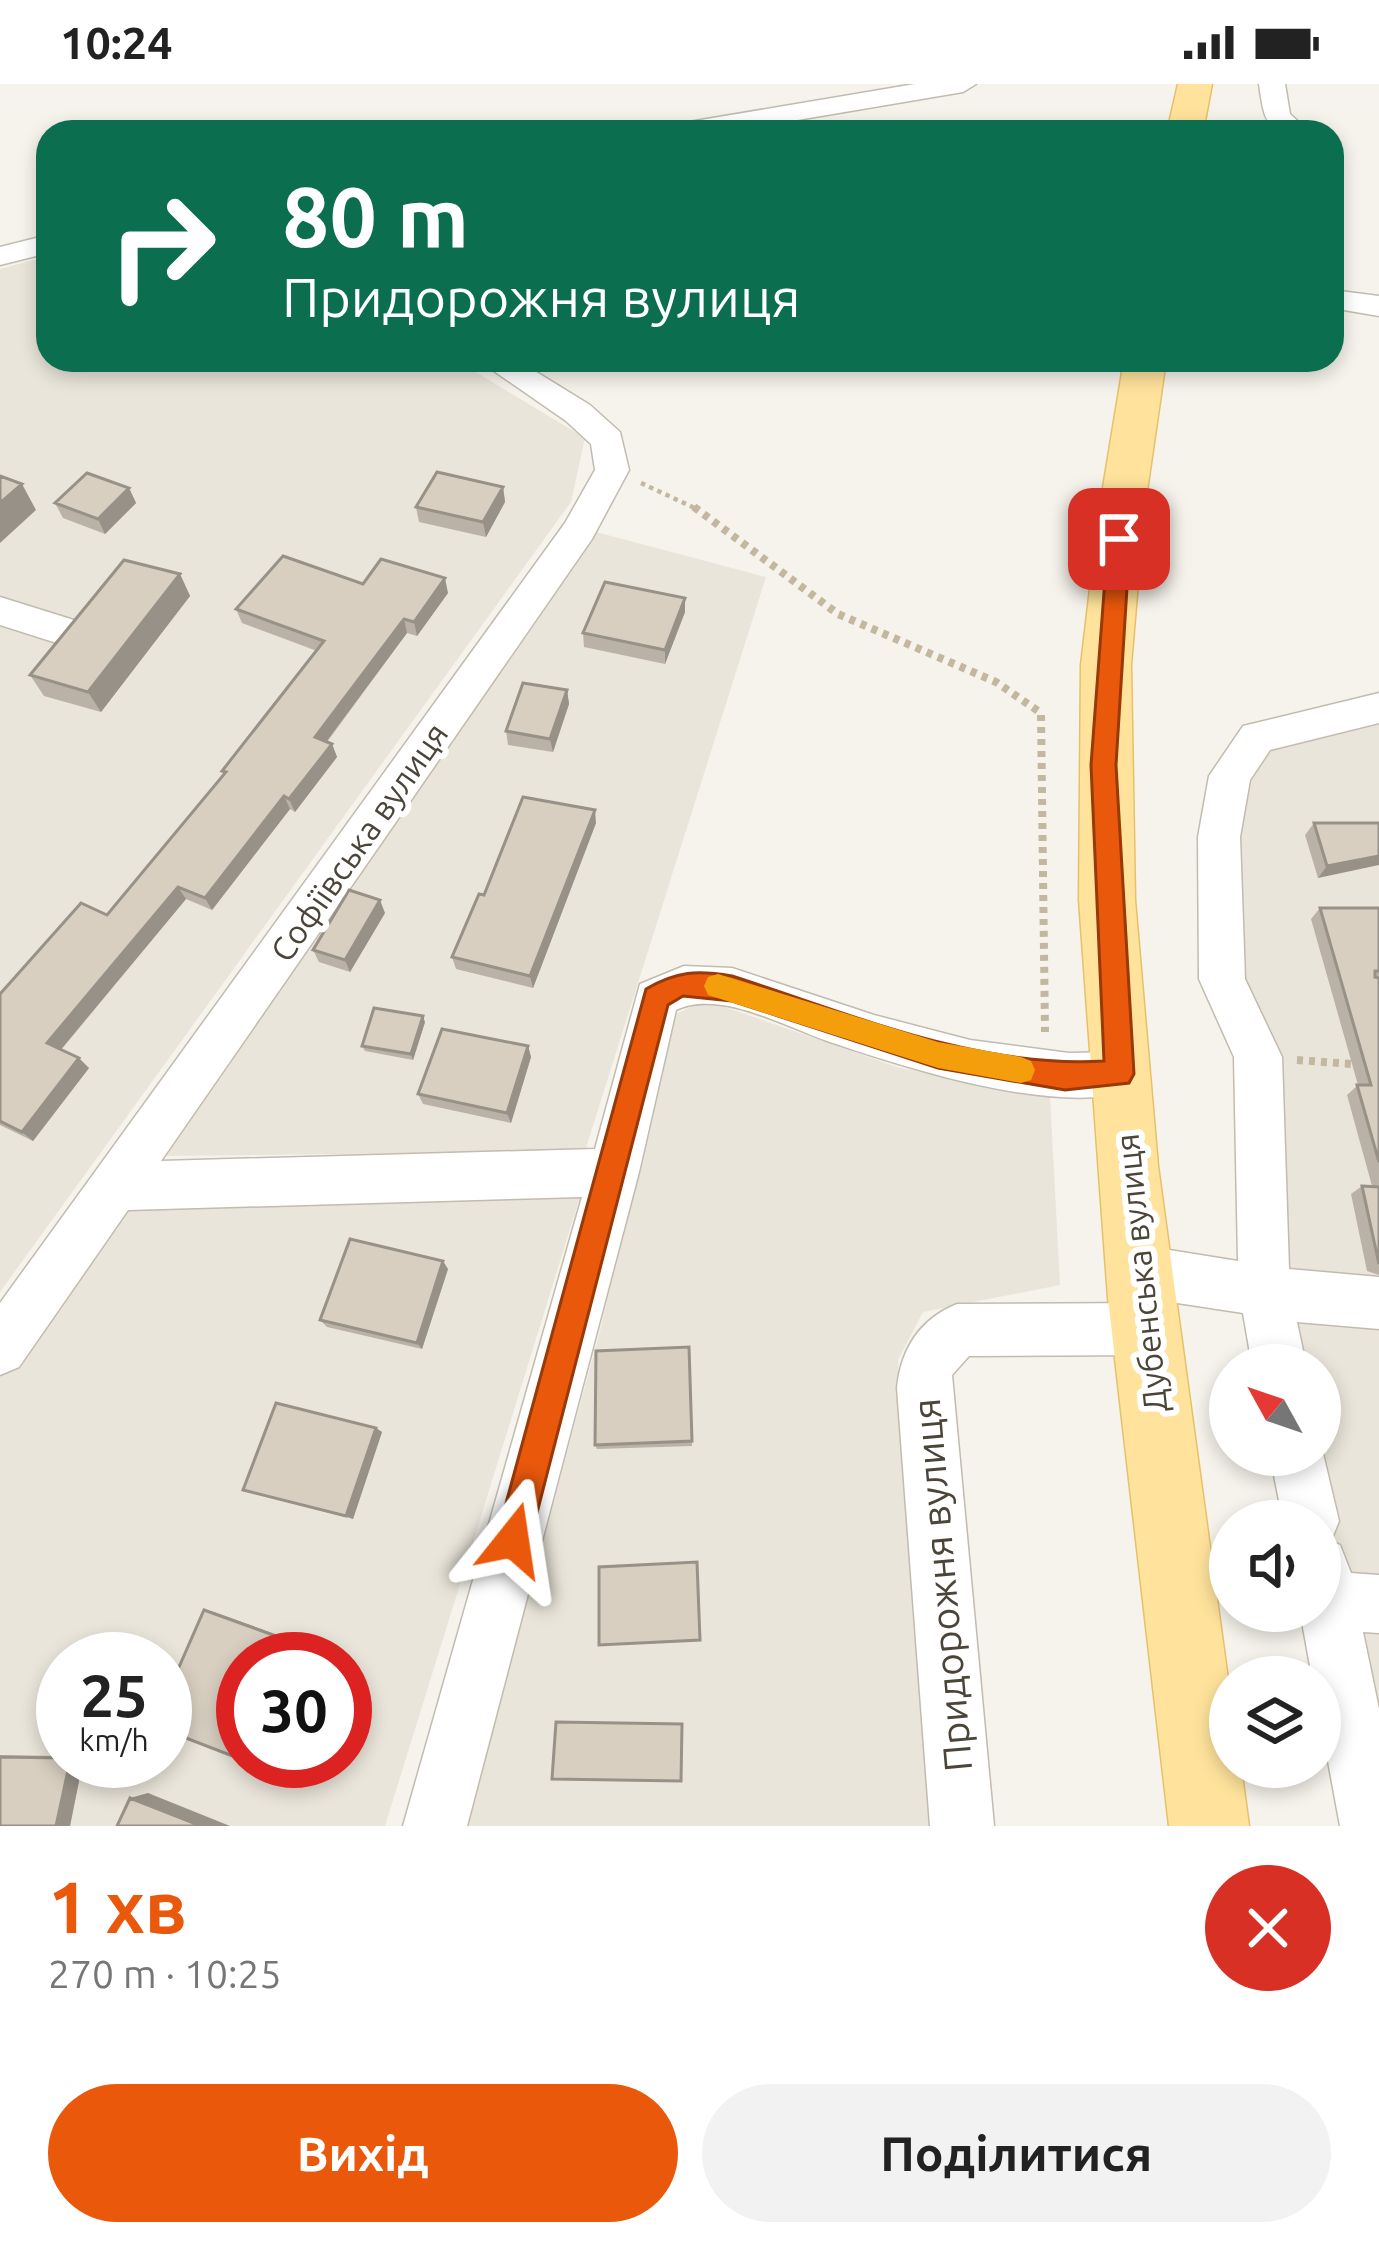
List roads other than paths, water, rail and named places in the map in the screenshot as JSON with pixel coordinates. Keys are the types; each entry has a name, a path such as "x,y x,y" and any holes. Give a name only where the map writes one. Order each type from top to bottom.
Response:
{"main road":[{"path":"1188,120 1195,84"},
{"name":"Дубенська вулиця","path":"1143,372 1113,581 1103,765 1119,1074 1142,1300 1209,1826"}],"street":[{"path":"748,120 963,84"},
{"path":"1272,84 1281,120"},
{"path":"0,256 36,247"},
{"path":"1344,301 1379,306"},
{"name":"Софіївська вулиця","path":"0,1348 579,530 612,470 608,440 578,412 513,372"},
{"path":"0,611 63,631"},
{"path":"1275,1344 1264,1289 1258,1057 1222,979 1219,837 1230,776 1257,737 1379,708"},
{"path":"435,1826 614,1172 656,998 678,984 732,988 938,1055 1045,1074 1119,1074"},
{"path":"116,1186 614,1172"},
{"name":"Придорожня вулиця","path":"962,1826 924,1388 926,1364 934,1349 957,1330 1142,1300 1264,1289 1331,1301 1379,1303"},
{"path":"1342,1590 1372,1826"}]}
